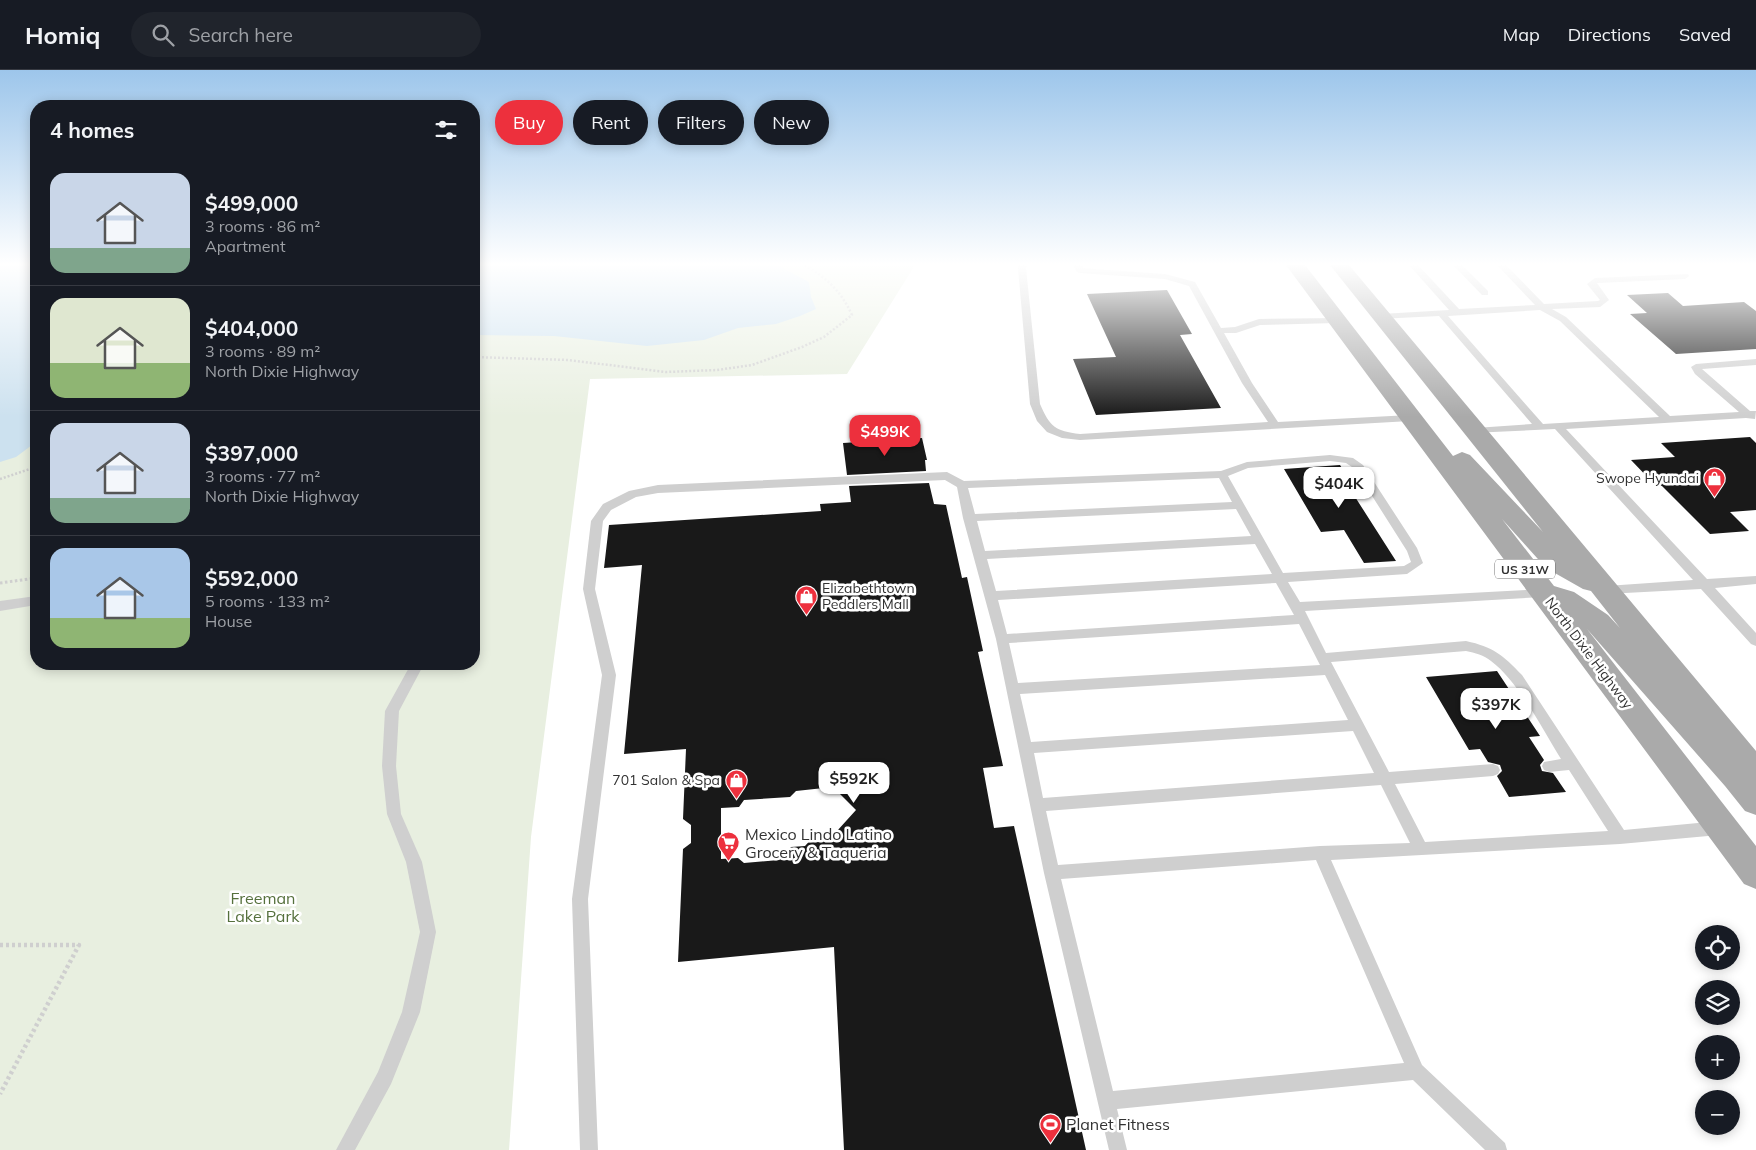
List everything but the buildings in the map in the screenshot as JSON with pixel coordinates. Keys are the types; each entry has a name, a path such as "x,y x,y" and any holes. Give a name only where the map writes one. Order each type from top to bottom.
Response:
{"main road":[{"name":"North Dixie Highway","path":"1333,315 1756,873"},
{"name":"US 31W","path":"1381,316 1756,774"},
{"path":"1340,325 1369,329 1384,342 1478,456 1490,465 1509,473"},
{"path":"1340,325 1367,341 1445,441 1555,561 1606,590"},
{"path":"1543,593 1564,599 1598,622 1736,776 1756,801"}],"lane":[{"path":"1027,315 1035,404 1042,424 1058,435 1080,437 1410,418"},
{"path":"1209,315 1247,383 1275,425"},
{"path":"1381,316 1393,315"},
{"path":"1443,315 1541,428"},
{"path":"1557,315 1563,319 1668,420"},
{"path":"1218,331 1236,330 1259,322 1340,325"},
{"path":"1754,416 1698,372 1696,367 1756,362"},
{"path":"1744,363 1756,373"},
{"path":"1475,431 1754,416"},
{"path":"1559,427 1756,642"},
{"path":"589,1150 580,899 609,675 589,589 597,521 607,507 634,494 658,489 947,476 962,486 1222,474 1247,465 1330,458 1349,460 1359,468 1413,551 1417,563 1407,570 990,596"},
{"path":"1222,474 1299,613 1421,849"},
{"path":"962,486 1002,639 1052,873 1118,1150"},
{"path":"969,518 1240,506"},
{"path":"980,555 1259,540"},
{"path":"1606,590 1756,580"},
{"path":"1002,639 1543,593"},
{"path":"0,606 30,601"},
{"path":"1013,689 1325,664 1466,646 1482,649 1497,656 1517,679 1620,837"},
{"path":"345,1150 386,1078 408,1020 428,932 414,862 394,814 389,766 392,711 414,670"},
{"path":"1026,748 1357,726"},
{"path":"1549,766 1572,764"},
{"path":"1038,805 1493,770"},
{"path":"1052,873 1320,853 1620,837 1722,828"},
{"path":"1320,853 1416,1071 1498,1150"},
{"path":"1107,1101 1416,1071"}],"path":[{"path":"480,357 568,360 650,371 697,372 752,365 802,347 832,332 852,315"},
{"path":"0,479 30,469"},
{"path":"0,583 30,579"},
{"path":"0,945 79,945 0,1094"}],"green space":[{"name":"Freeman Lake Park","path":"0,315 30,315 30,670 480,670 480,315 884,315 847,374 590,379 531,837 509,1150 0,1150"}],"water":[{"path":"0,315 30,315 30,446 16,457 0,462"},
{"path":"480,315 801,315 776,324 738,328 704,340 647,346 554,336 480,335"}],"place":[{"name":"Swope Hyundai","path":"1715,497"},
{"name":"Elizabethtown Peddlers Mall","path":"806,615"},
{"name":"701 Salon & Spa","path":"736,799"},
{"name":"Mexico Lindo Latino Grocery & Taqueria","path":"729,862"},
{"name":"Planet Fitness","path":"1050,1143"}]}
